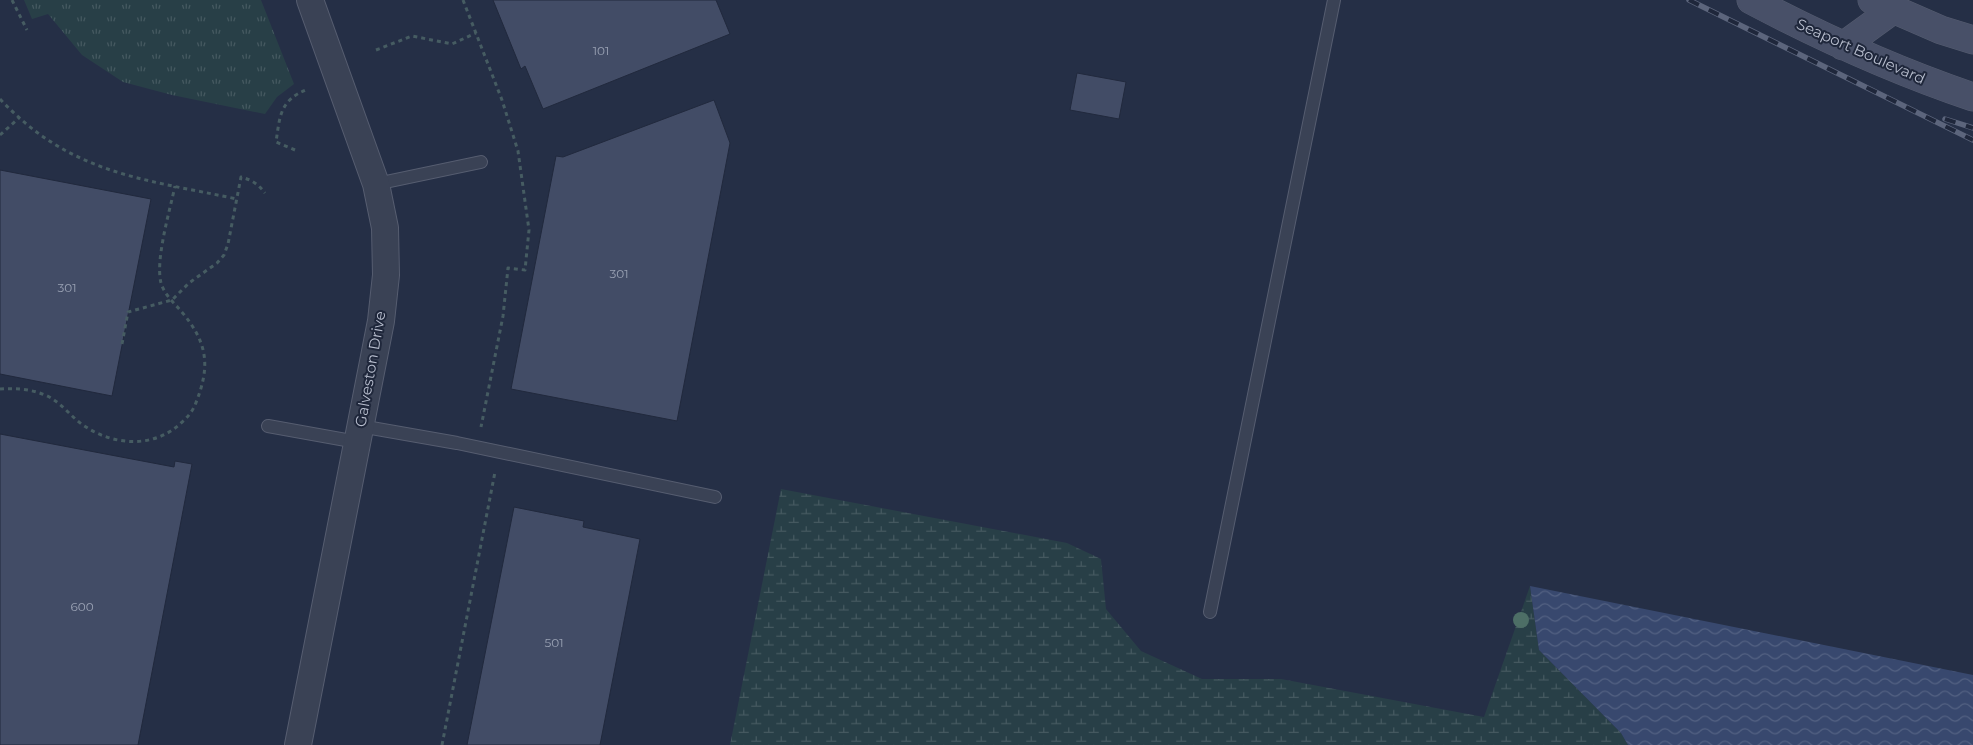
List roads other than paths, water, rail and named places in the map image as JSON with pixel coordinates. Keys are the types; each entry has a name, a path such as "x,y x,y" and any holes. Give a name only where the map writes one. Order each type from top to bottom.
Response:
{"main road":[{"name":"Seaport Boulevard","path":"1751,0 1843,46 1921,80 1973,96"},
{"path":"1843,46 1883,5 1941,30 1973,40"}],"street":[{"name":"Galveston Drive","path":"298,745 381,321 386,275 384,228 376,184 310,0"}],"lane":[{"path":"1210,612 1334,0"},
{"path":"376,184 480,162"},
{"path":"268,426 359,434 499,451 715,497"}],"water":[{"path":"1530,586 1973,675 1973,745 1628,745 1621,733 1539,650"}],"railway":[{"path":"1689,0 1973,140"},
{"path":"1945,119 1973,128"}]}
